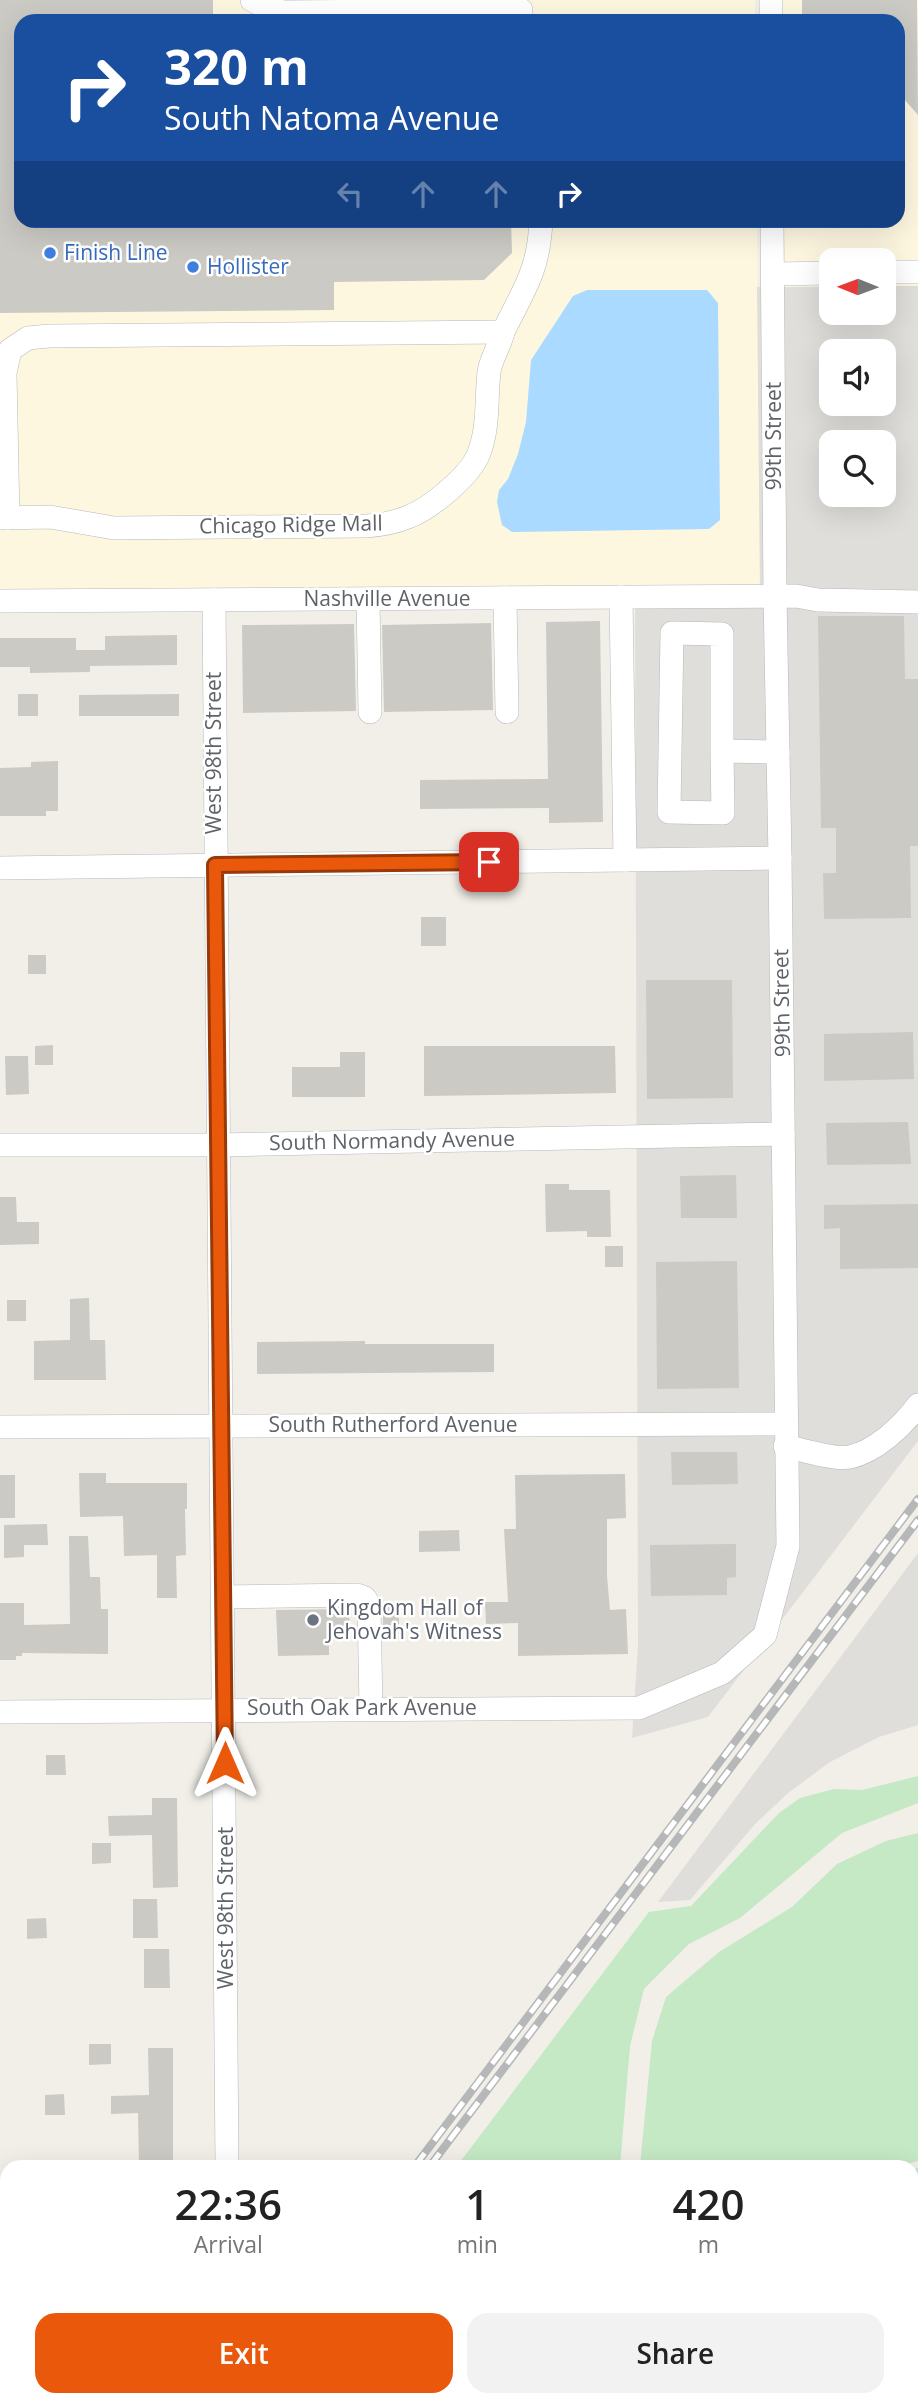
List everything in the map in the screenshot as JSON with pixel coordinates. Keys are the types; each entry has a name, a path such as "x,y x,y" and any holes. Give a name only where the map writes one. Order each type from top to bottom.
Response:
{"street":[{"path":"252,0 269,9 284,12 521,10"},
{"name":"Chicago Ridge Mall","path":"4,518 50,517 94,526 127,528 366,526 390,524 412,516 454,485 479,454 485,429 490,369 503,332 535,269 541,228"},
{"name":"99th Street","path":"639,1708 722,1674 765,1635 788,1546 772,228"},
{"path":"896,272 918,272"},
{"path":"773,274 819,273"},
{"path":"4,518 6,360 10,350 28,338 503,332"},
{"name":"Nashville Avenue","path":"0,601 775,596 918,602"},
{"path":"621,597 625,860"},
{"path":"505,598 507,712"},
{"path":"368,599 370,712"},
{"name":"West 98th Street","path":"214,600 227,2160"},
{"path":"672,634 722,634 722,751 723,813 669,812 672,634"},
{"path":"722,751 778,752"},
{"path":"0,868 780,858"},
{"name":"South Normandy Avenue","path":"0,1145 219,1145 783,1134"},
{"name":"South Rutherford Avenue","path":"0,1427 222,1426 786,1435 848,1458 873,1448 918,1405"},
{"path":"223,1597 357,1595 365,1598 369,1606 371,1708"},
{"name":"South Oak Park Avenue","path":"0,1712 639,1708"}],"shaded area":[{"path":"0,0 755,0 755,14 14,14 14,228 757,228 760,590 0,593"},
{"path":"782,0 918,0 918,286 896,286 896,248 819,248 819,286 785,287 784,228 905,228 905,14 782,14"},
{"path":"896,286 918,286 918,1441 708,1717 632,1738 638,1646 635,590 760,589 757,287 819,287 819,326 896,326"},
{"path":"918,1553 918,1725 879,1737 830,1762 788,1793 756,1823 690,1900 658,1902"}],"green space":[{"path":"918,1776 918,1803 842,1833 740,1918 689,1944 644,1989 630,2046 620,2160 462,2160 649,1912 691,1906 779,1813 800,1798 834,1789 862,1790"},
{"path":"918,1833 918,2160 641,2160 652,2041 666,1997 719,1952 792,1907 837,1864 886,1841"}],"water":[{"path":"587,290 707,290 718,303 720,520 709,529 512,532 502,525 497,502 499,490 508,479 518,454 526,422 531,360 573,296"}],"building":[{"path":"0,0 213,0 213,14 14,14 14,228 511,228 512,253 484,280 334,282 334,310 0,313"},
{"path":"802,0 917,0 918,115 905,100 905,14 802,14"},
{"path":"818,616 904,616 905,679 918,679 918,846 910,846 911,918 824,919 823,873 836,873 836,828 821,828"},
{"path":"600,621 603,822 549,823 549,808 420,809 420,780 548,779 546,622"},
{"path":"491,623 493,710 384,712 382,625"},
{"path":"354,624 356,711 243,713 242,625"},
{"path":"177,635 177,665 90,666 90,672 30,673 30,667 0,667 0,638 76,638 76,650 105,650 105,636"},
{"path":"18,694 38,694 38,716 18,716"},
{"path":"179,694 179,716 79,716 79,695"},
{"path":"58,761 58,811 46,811 46,816 0,816 0,768 31,767 31,762"},
{"path":"421,917 446,917 446,946 421,946"},
{"path":"28,955 46,955 46,974 28,974"},
{"path":"646,980 732,980 733,1098 647,1099"},
{"path":"913,1032 914,1079 824,1081 824,1034"},
{"path":"53,1045 53,1065 35,1065 35,1046"},
{"path":"424,1046 615,1046 616,1093 424,1096"},
{"path":"340,1052 365,1052 365,1097 292,1097 292,1067 340,1067"},
{"path":"5,1056 28,1056 29,1094 6,1095"},
{"path":"908,1122 911,1164 827,1165 826,1123"},
{"path":"736,1175 737,1218 681,1218 680,1176"},
{"path":"545,1184 569,1184 569,1190 610,1190 611,1237 587,1237 587,1231 546,1232"},
{"path":"0,1197 16,1197 17,1222 39,1222 39,1244 0,1245"},
{"path":"918,1204 918,1268 840,1269 840,1228 824,1229 824,1205"},
{"path":"605,1246 623,1246 623,1267 605,1267"},
{"path":"737,1261 739,1388 657,1389 656,1262"},
{"path":"89,1298 90,1340 105,1340 106,1380 34,1380 34,1341 70,1340 70,1299"},
{"path":"7,1300 26,1300 26,1321 7,1321"},
{"path":"365,1341 365,1344 494,1344 494,1372 257,1374 257,1342"},
{"path":"671,1452 737,1452 738,1484 672,1485"},
{"path":"79,1473 106,1473 106,1483 187,1483 186,1555 176,1556 177,1598 157,1598 157,1555 124,1556 123,1516 80,1517"},
{"path":"625,1474 626,1518 607,1519 607,1576 610,1610 626,1609 628,1654 518,1656 518,1623 486,1624 485,1602 508,1602 504,1529 516,1529 515,1475"},
{"path":"0,1475 15,1475 15,1518 0,1518"},
{"path":"47,1524 48,1545 24,1545 24,1557 4,1558 4,1525"},
{"path":"459,1530 460,1551 419,1552 419,1531"},
{"path":"69,1536 88,1536 90,1577 100,1577 101,1609 108,1609 108,1654 22,1653 22,1656 16,1656 16,1660 0,1660 0,1603 24,1603 24,1625 70,1624"},
{"path":"736,1544 736,1577 727,1578 727,1595 651,1596 650,1545"},
{"path":"383,1604 399,1604 399,1625 383,1625"},
{"name":"Kingdom Hall of Jehovah's Witness","path":"349,1609 350,1635 329,1636 329,1655 278,1656 276,1610"},
{"path":"46,1755 65,1755 66,1775 46,1775"},
{"path":"152,1798 177,1798 178,1887 153,1888 152,1835 109,1836 108,1816 152,1815"},
{"path":"92,1843 111,1843 111,1863 92,1864"},
{"path":"133,1899 157,1899 158,1938 133,1938"},
{"path":"46,1918 47,1938 27,1939 27,1919"},
{"path":"144,1949 169,1949 170,1988 144,1988"},
{"path":"89,2044 111,2044 111,2064 89,2065"},
{"path":"148,2048 173,2048 173,2160 139,2160 138,2113 111,2114 111,2096 149,2095"},
{"path":"64,2094 65,2115 45,2115 45,2095"}],"railway":[{"path":"420,2160 918,1499"},
{"path":"435,2160 918,1520"}],"place":[{"name":"Finish Line","path":"50,253"},
{"name":"Hollister","path":"193,267"},
{"name":"Kingdom Hall of Jehovah's Witness","path":"313,1620"}],"route":[{"path":"225,1763 215,865 489,862"}]}
